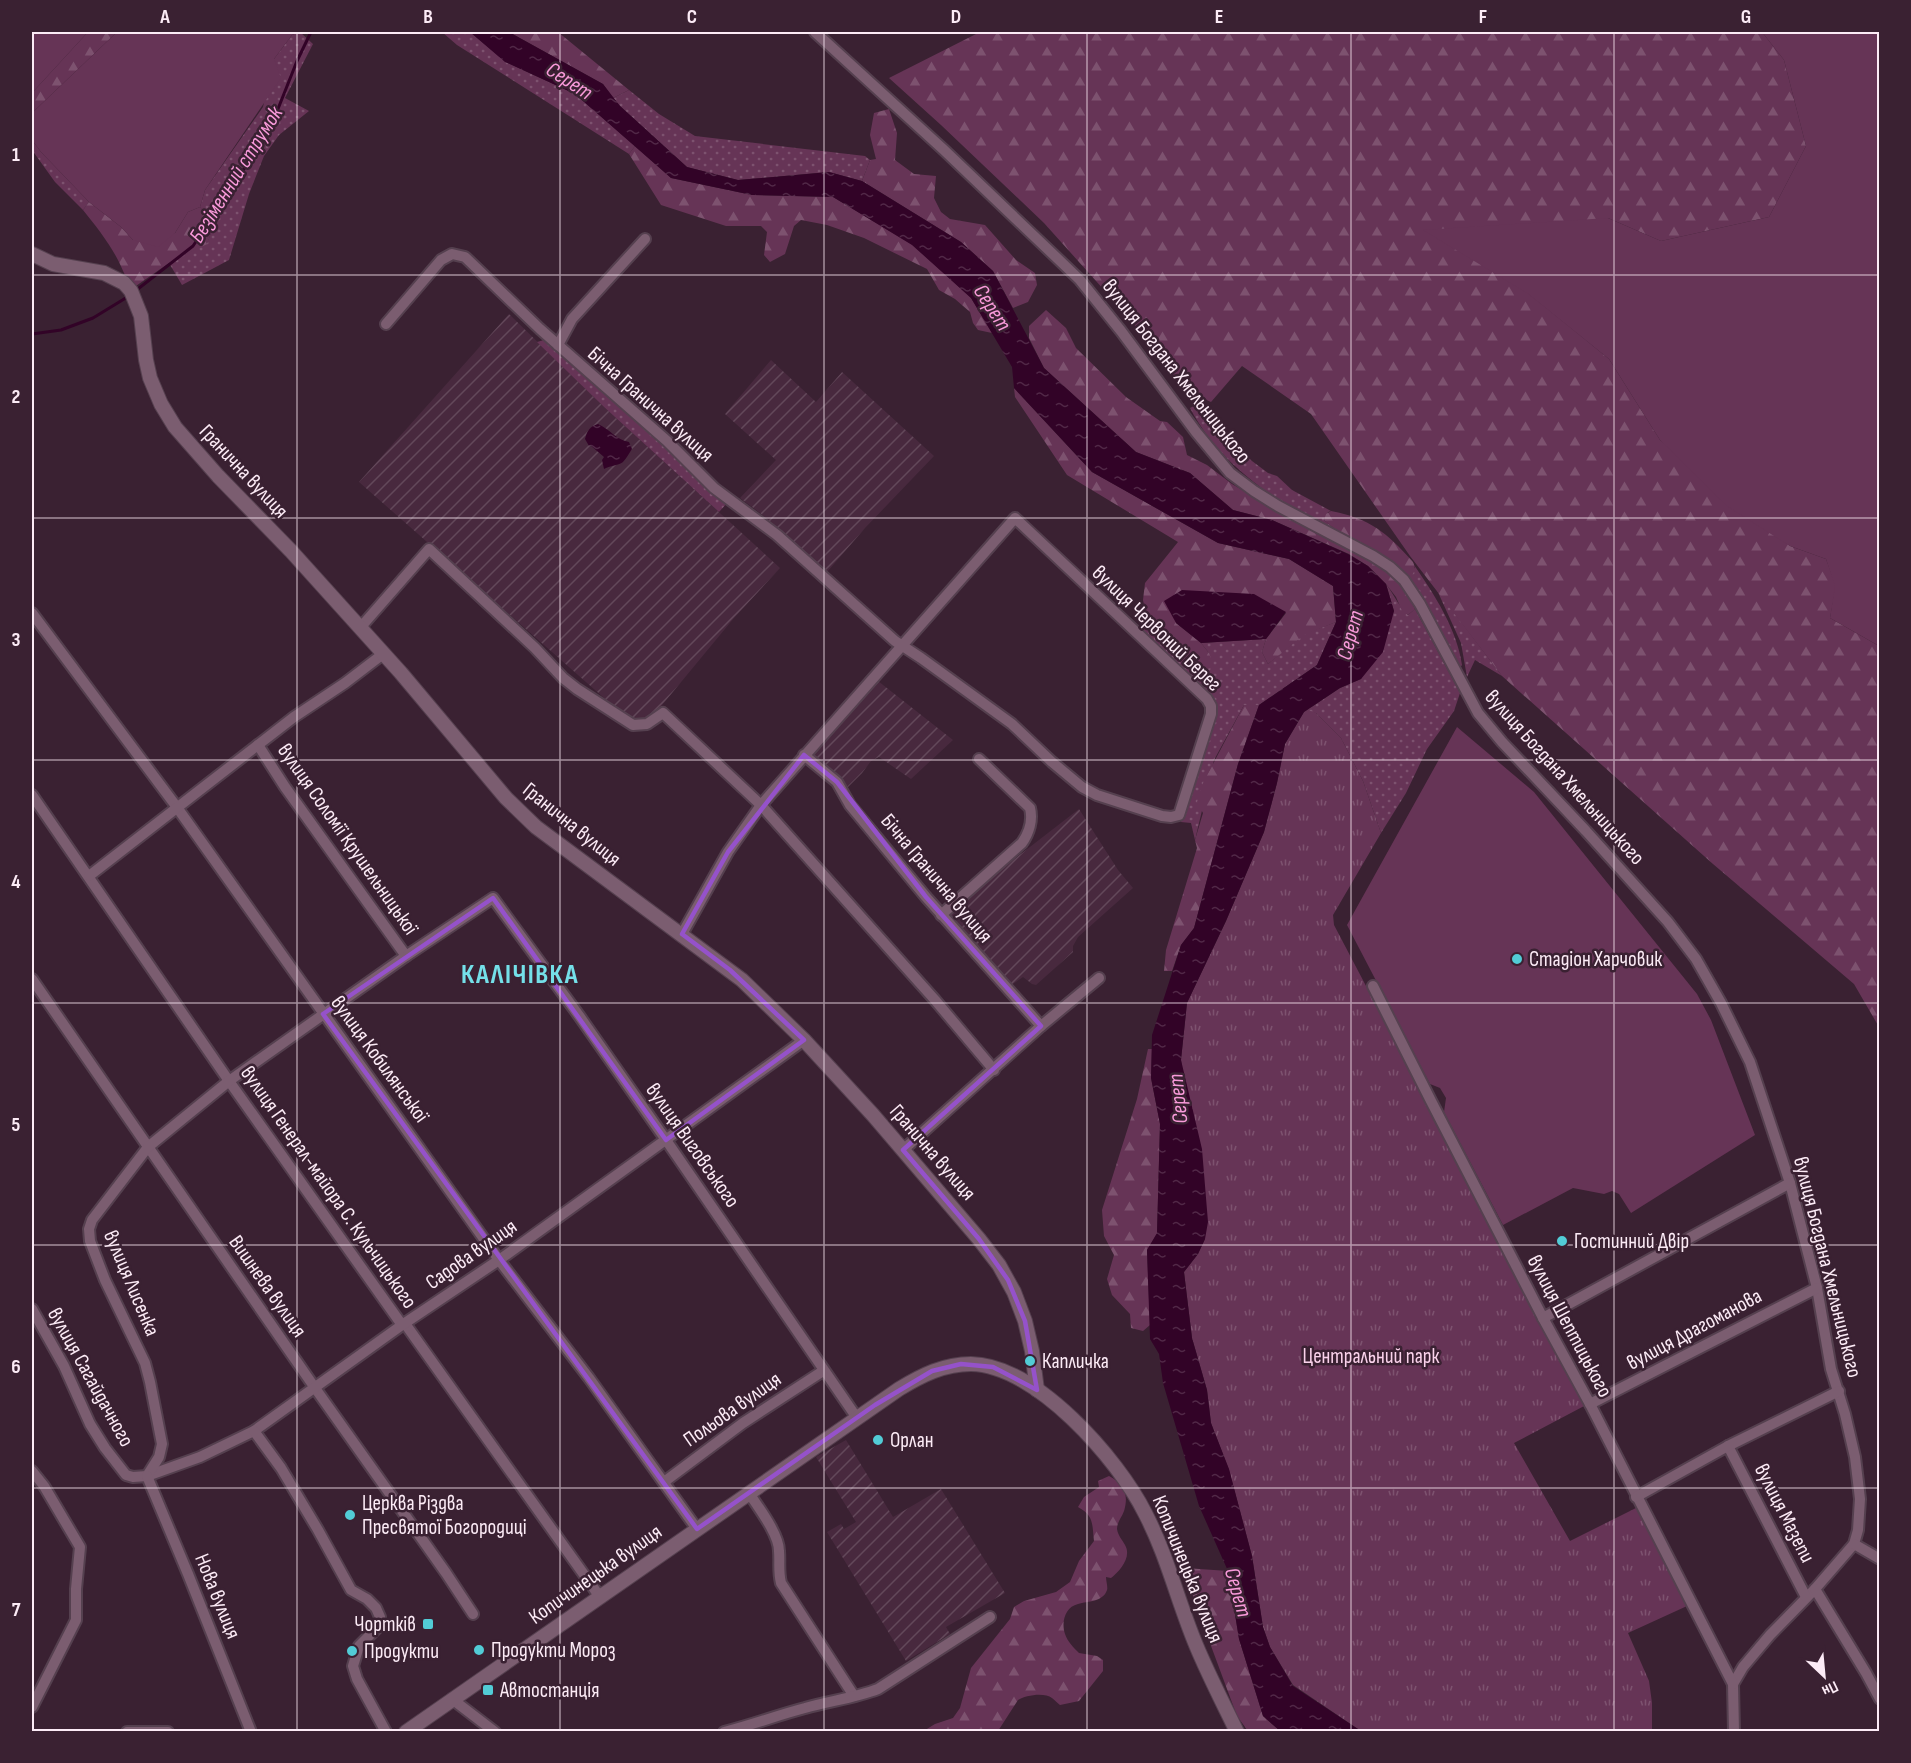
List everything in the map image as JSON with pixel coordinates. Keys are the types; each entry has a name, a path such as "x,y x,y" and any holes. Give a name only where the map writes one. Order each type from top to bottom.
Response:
{"street":[{"name":"вулиця Богдана Хмельницького","path":"815,32 944,150 1080,280 1230,473 1278,506 1383,562 1404,580 1420,604 1478,713 1502,742 1642,892 1701,967 1750,1062 1790,1183 1817,1288 1831,1369 1839,1391 1855,1457 1860,1499 1858,1530 1854,1544"},
{"path":"558,345 572,319 645,239"},
{"name":"Гранична вулиця","path":"32,254 53,264 104,273 124,283 131,291 140,310 148,372 170,421 190,446 291,551 360,628 506,798 526,818 742,980 804,1041 903,1150 985,1245 1008,1280 1025,1321 1037,1390"},
{"name":"Бічна Гранична вулиця","path":"386,324 437,263 449,255 457,254 465,257 558,345 668,441 714,488 777,535 901,646"},
{"name":"вулиця Червоний Берег","path":"1015,518 1210,703 1210,714 1179,815 1162,816 1086,790 1068,777 1012,724 929,663 901,646 1015,518"},
{"path":"360,628 429,549 570,684 633,725 647,724 663,713 760,805 935,1000 994,1070"},
{"name":"вулиця Кобилянської","path":"32,613 177,806 499,1260 589,1378 697,1529"},
{"path":"682,934 728,852 760,805 901,646"},
{"name":"вулиця Соломії Крушельницької","path":"89,876 294,717 345,683 382,654"},
{"name":"вулиця Соломії Крушельницької","path":"258,746 285,788 406,956"},
{"name":"Бічна Гранична вулиця","path":"804,755 837,782 850,805 941,915 1041,1026"},
{"path":"941,915 1018,847 1028,831 1030,808 979,759"},
{"name":"вулиця Генерал-майора С. Кульчицького","path":"32,795 229,1081 402,1325 406,1325 600,1597"},
{"name":"вулиця Лисенка","path":"147,1476 159,1457 162,1444 148,1372 105,1280 88,1233 92,1220 148,1147 229,1081 406,956 493,898"},
{"name":"вулиця Виговського","path":"493,898 560,989 752,1263 856,1418"},
{"path":"903,1150 1041,1026 1099,978"},
{"name":"Вишнева вулиця","path":"32,979 473,1614"},
{"name":"вулиця Шептицького","path":"1373,986 1733,1684"},
{"name":"Садова вулиця","path":"147,1476 200,1457 254,1431 402,1325 499,1260 804,1041"},
{"path":"1543,1318 1790,1183"},
{"name":"вулиця Драгоманова","path":"1590,1404 1817,1288"},
{"name":"вулиця Сагайдачного","path":"32,1309 64,1366 86,1418 105,1448 126,1475 147,1476"},
{"name":"Копичинецька вулиця","path":"406,1731 856,1418 932,1371 972,1364 993,1366 1008,1372 1037,1390 1062,1409 1101,1449 1123,1477 1152,1527 1196,1646 1237,1731"},
{"name":"Польова вулиця","path":"664,1482 743,1423 823,1371"},
{"path":"1636,1497 1728,1446 1839,1391"},
{"path":"254,1431 291,1485 351,1590 371,1602 378,1612 380,1625 359,1646 353,1666 357,1679 386,1731"},
{"name":"вулиця Мазепи","path":"1728,1446 1811,1593 1866,1673 1880,1699"},
{"path":"32,1471 44,1486 81,1547 76,1589 76,1620 32,1707"},
{"name":"Нова вулиця","path":"147,1476 251,1731"},
{"path":"748,1493 772,1530 780,1550 778,1564 781,1583 854,1696"},
{"path":"1734,1731 1733,1684 1743,1667 1854,1544 1880,1559"},
{"path":"724,1731 878,1689 990,1617"},
{"path":"452,1699 495,1731"},
{"path":"127,1731 168,1731"}],"highlighted area":[{"path":"804,755 837,782 926,897 1041,1026 903,1150 979,1239 1008,1280 1025,1321 1037,1390 993,1367 961,1364 932,1371 875,1405 697,1529 323,1014 493,898 666,1140 804,1040 730,970 682,934 728,852"}],"shaded area":[{"path":"509,314 604,407 780,568 734,618 653,716 644,721 629,720 359,482"},
{"path":"771,360 816,402 842,372 934,456 865,528 827,572 740,498 776,460 725,414"},
{"path":"878,681 953,740 911,779 879,757 871,761 845,790 811,755"},
{"path":"1079,809 1118,870 1133,888 1078,937 1073,946 1073,952 1036,985 1023,977 1010,986 951,918 952,911 977,888"},
{"path":"846,1440 893,1517 941,1489 1005,1593 946,1627 950,1634 906,1661 827,1532 841,1524 844,1529 856,1522 816,1457"}],"green space":[{"path":"32,32 88,32 32,93"},
{"path":"88,32 117,32 32,113 32,93"},
{"path":"117,32 300,32 292,35 274,59 281,78 205,190 200,207 188,212 175,233 158,247 133,240 121,227 89,202 32,140 32,113"},
{"path":"300,32 313,44 285,98 309,111 279,135 264,156 249,194 229,260 182,285 169,263 207,243 214,226 200,207 205,190 263,107 274,59 292,35"},
{"path":"442,32 470,32 506,62 575,94 635,146 629,154 457,45"},
{"path":"509,32 558,32 629,90 613,98 603,84"},
{"path":"980,32 1762,32 1784,60 1806,146 1769,217 1661,241 1608,218 1528,293 1609,359 1660,440 1790,546 1826,559 1836,586 1830,618 1879,646 1879,1027 1854,984 1713,864 1502,676 1410,556 1311,414 1242,366 1211,402 1183,389 1131,320 1044,223 889,78"},
{"path":"1762,32 1879,32 1879,646 1830,618 1835,586 1826,559 1790,546 1727,506 1660,440 1609,359 1527,293 1423,230 1608,218 1661,241 1769,217 1806,146 1784,60"},
{"path":"629,90 659,114 695,136 865,156 870,160 862,181 829,172 738,180 687,167 613,98"},
{"path":"889,109 897,133 895,160 914,174 936,176 934,198 941,212 950,219 985,225 1016,260 1035,273 1037,285 1028,302 1013,308 993,271 961,242 862,181 870,160 876,159 870,135 874,113"},
{"path":"32,140 89,202 83,210 55,182 32,150"},
{"path":"635,146 671,178 752,195 833,197 913,245 971,298 992,333 978,330 970,312 955,299 939,290 927,269 864,238 827,225 801,220 794,226 785,254 770,262 764,255 767,232 761,226 726,226 661,205 629,154"},
{"path":"89,202 121,227 133,240 175,233 188,212 200,207 214,225 207,244 169,263 133,288 111,249 83,210"},
{"path":"1046,310 1066,328 1076,348 1126,397 1160,421 1167,422 1183,437 1187,455 1207,465 1232,484 1279,512 1382,567 1403,587 1415,609 1408,615 1402,611 1396,597 1386,584 1368,566 1349,554 1272,520 1233,510 1190,473 1136,452 1044,368 1029,338 1029,326"},
{"path":"544,340 551,342 728,502 719,512 537,342"},
{"path":"1014,388 1092,472 1218,543 1289,559 1333,586 1336,622 1304,635 1268,664 1262,652 1266,639 1286,613 1176,623 1201,643 1209,653 1214,667 1204,670 1162,642 1147,625 1143,600 1145,583 1178,542 1067,475 1015,397"},
{"path":"1194,406 1199,408 1224,436 1252,461 1268,473 1277,476 1292,490 1331,511 1324,520 1335,529 1332,530 1291,507 1234,465 1203,429 1190,408"},
{"path":"1331,511 1357,518 1377,528 1413,562 1414,573 1409,577 1379,553 1335,529 1324,520 1326,514"},
{"path":"1414,565 1450,625 1459,652 1462,665 1460,668 1402,573 1415,568"},
{"path":"1386,584 1408,615 1415,609 1460,693 1454,711 1427,749 1406,793 1381,833 1363,781 1341,738 1316,713 1304,712 1340,688 1361,679 1394,611"},
{"path":"1437,590 1502,676 1475,660 1467,677 1461,643"},
{"path":"1336,622 1317,665 1259,705 1244,705 1214,760 1195,840 1191,823 1181,822 1216,703 1141,633 1147,625 1162,642 1204,670 1209,653 1201,643 1266,639 1262,652 1268,664 1304,634"},
{"path":"1244,705 1259,705 1238,764 1194,928 1181,945 1172,971 1164,971 1166,950 1197,848 1195,840 1203,813 1197,802 1203,783"},
{"name":"Центральний парк","path":"1304,712 1316,713 1341,738 1363,781 1381,833 1333,915 1334,925 1586,1405 1514,1443 1570,1541 1638,1507 1687,1606 1628,1633 1649,1681 1652,1731 1361,1731 1293,1685 1270,1647 1263,1627 1252,1556 1229,1470 1211,1423 1207,1390 1192,1338 1184,1272 1198,1254 1205,1239 1181,1060 1187,1003 1226,921 1264,832 1285,744"},
{"name":"Стадіон Харчовик","path":"1457,727 1534,792 1697,994 1711,1020 1755,1135 1631,1213 1619,1194 1612,1191 1604,1194 1573,1188 1503,1225 1444,1112 1446,1098 1440,1088 1430,1084 1347,925"},
{"path":"1148,1049 1152,1049 1151,1078 1160,1124 1157,1234 1147,1250 1150,1325 1143,1331 1131,1328 1130,1314 1112,1295 1107,1279 1114,1255 1104,1236 1102,1210 1137,1099"},
{"path":"1109,1476 1122,1486 1126,1499 1117,1529 1127,1550 1126,1559 1111,1578 1106,1577 1105,1594 1099,1599 1070,1608 1065,1616 1064,1625 1067,1639 1079,1653 1097,1656 1103,1660 1103,1671 1079,1701 1060,1705 1049,1696 1021,1698 998,1731 922,1732 935,1724 953,1718 960,1708 971,1668 1010,1619 1014,1607 1024,1601 1056,1592 1070,1582 1079,1561 1094,1541 1090,1517 1078,1507 1084,1497 1099,1487 1098,1481"},
{"path":"1185,1568 1228,1571 1239,1639 1263,1716 1280,1731 1248,1731 1237,1716 1194,1600"}],"water":[{"name":"Серет","path":"470,32 509,32 603,84 620,106 687,167 738,180 829,172 862,181 961,242 993,271 1044,368 1136,452 1190,473 1233,510 1272,520 1348,554 1368,566 1386,584 1394,611 1383,652 1361,679 1340,688 1304,712 1285,744 1264,832 1226,921 1187,1003 1181,1060 1202,1149 1208,1222 1205,1239 1198,1254 1184,1272 1192,1338 1207,1390 1211,1423 1229,1469 1252,1556 1263,1627 1270,1647 1293,1686 1361,1731 1280,1731 1263,1716 1239,1639 1228,1571 1199,1506 1163,1383 1159,1354 1150,1339 1147,1250 1157,1233 1160,1124 1151,1078 1152,1035 1181,945 1194,928 1238,764 1259,705 1317,665 1336,622 1333,586 1289,559 1218,543 1092,472 1014,388 1012,367 971,298 912,245 833,197 752,195 671,178 575,94 505,62"},
{"path":"598,424 620,439 629,442 632,449 622,463 604,469 602,460 604,457 589,446 585,439 587,434"},
{"path":"1182,590 1254,594 1286,612 1266,639 1201,643 1176,623 1164,601"}],"waterway":[{"name":"Безіменний струмок","path":"134,292 193,246 272,124 311,32"},
{"name":"Безіменний струмок","path":"32,334 61,330 93,318 129,296"}],"place":[{"name":"Стадіон Харчовик","path":"1517,959"},
{"name":"Гостинний Двір","path":"1562,1241"},
{"name":"Капличка","path":"1030,1361"},
{"name":"Орлан","path":"878,1440"},
{"name":"Церква Різдва Пресвятої Богородиці","path":"350,1515"},
{"name":"Чортків","path":"428,1624"},
{"name":"Продукти Мороз","path":"479,1650"},
{"name":"Продукти","path":"352,1651"},
{"name":"Автостанція","path":"488,1690"}],"district":[{"name":"КАЛІЧІВКА","path":"520,974"}]}
